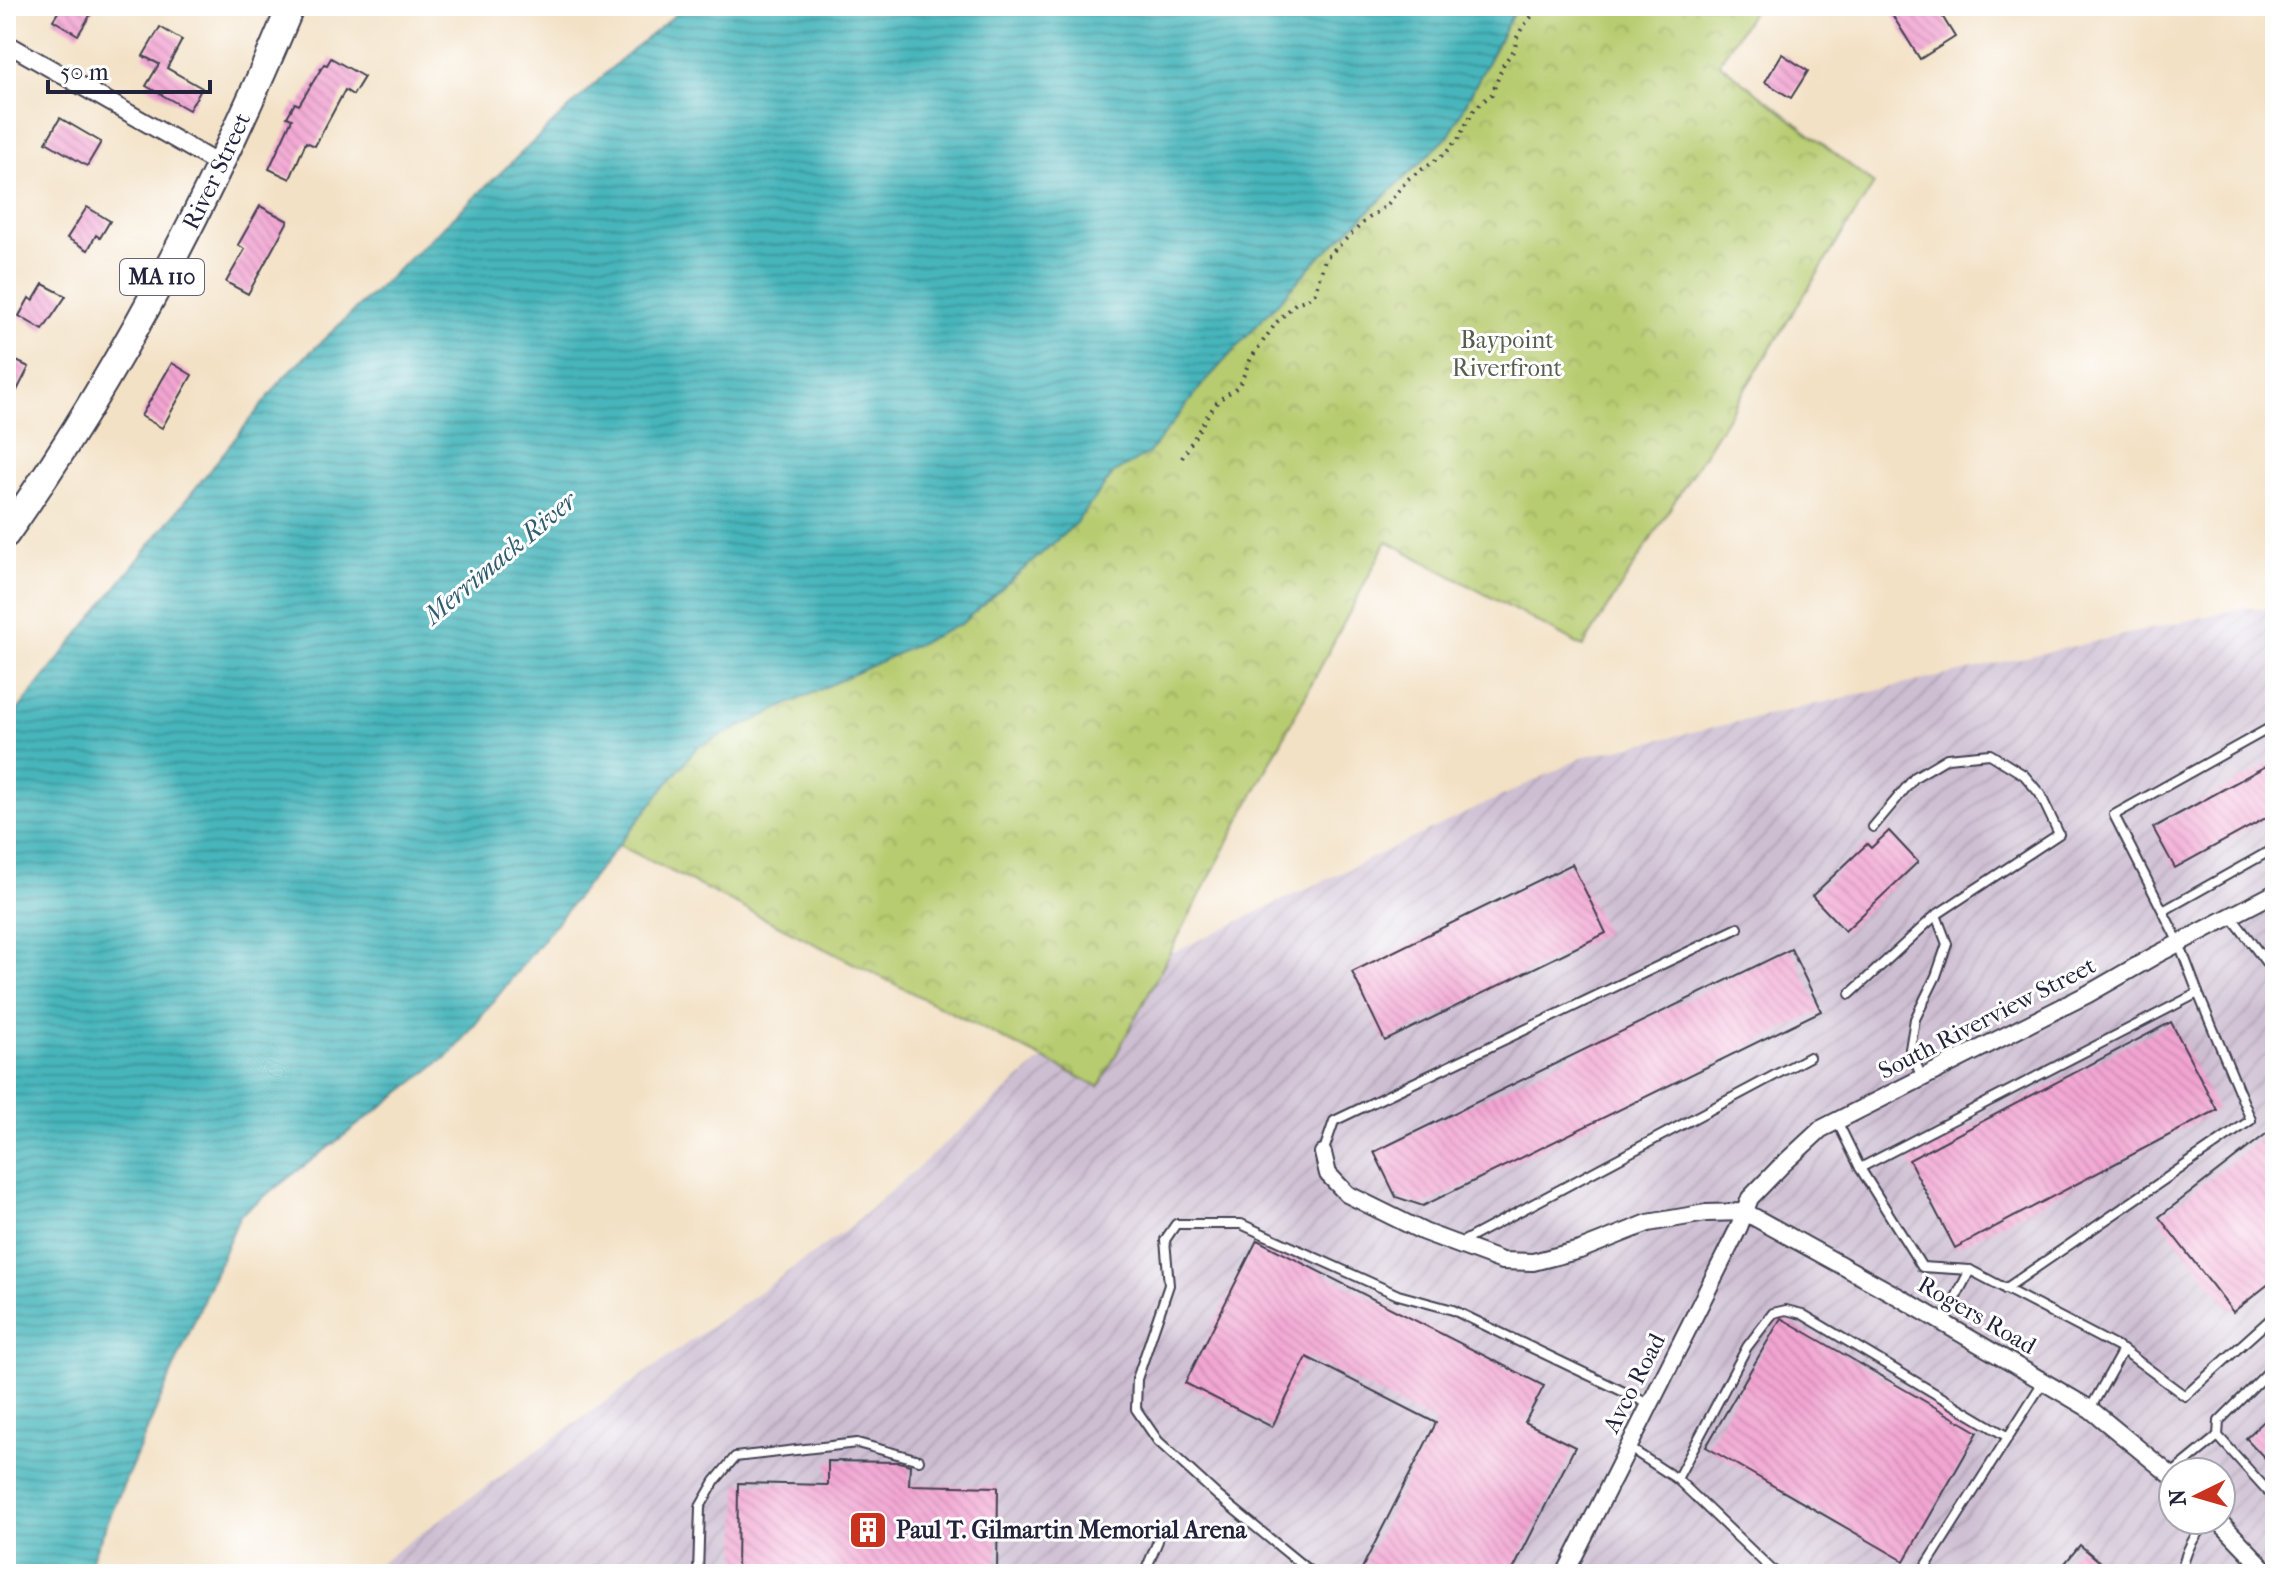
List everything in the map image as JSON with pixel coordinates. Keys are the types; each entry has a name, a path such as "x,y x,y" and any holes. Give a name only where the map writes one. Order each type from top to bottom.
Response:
{"main road":[{"name":"River Street","path":"6,534 104,382 164,274 220,165 291,6"}],"street":[{"path":"6,43 220,165"},
{"name":"South Riverview Street","path":"1745,1212 1750,1198 1821,1129 2088,994 2275,893"},
{"path":"1323,1153 1328,1174 1347,1194 1424,1232 1502,1261 1533,1262 1580,1250 1648,1223 1706,1213 1745,1212"},
{"name":"Rogers Road","path":"1745,1212 2090,1409 2157,1461"},
{"name":"Avco Road","path":"1565,1574 1745,1212"},
{"path":"2233,1536 2270,1574"}],"lane":[{"path":"2005,1289 2251,1120 2179,943 2114,815 2275,725"},
{"path":"1850,994 1936,915 2059,834 2040,794 2024,775 1990,754 1947,758 1915,777 1873,827"},
{"path":"2163,911 2275,848"},
{"path":"1922,1079 1910,1049 1915,1019 1936,976 1947,944 1936,915"},
{"path":"2231,916 2275,974"},
{"path":"1323,1153 1334,1121 1738,928"},
{"path":"1860,1168 2198,993"},
{"path":"1457,1244 1809,1057"},
{"path":"1837,1121 1860,1168 1922,1267 1970,1270 2123,1350 2185,1396 2275,1315"},
{"path":"1313,1574 1218,1496 1158,1441 1136,1409 1137,1379 1169,1285 1165,1240 1176,1224 1241,1224 1398,1295 1453,1310 1650,1405"},
{"path":"1943,1323 1970,1270"},
{"path":"1677,1479 1747,1347 1773,1313 1786,1310 1802,1314 2008,1437"},
{"path":"2090,1409 2123,1350"},
{"path":"2275,1365 2219,1421 2218,1436 2275,1499"},
{"path":"1921,1574 2043,1382"},
{"path":"2194,1456 2218,1436"},
{"path":"698,1574 700,1507 715,1481 735,1457 857,1443 919,1460"},
{"path":"1628,1447 1677,1479 1779,1574"},
{"path":"2181,1574 2184,1557 2194,1536"},
{"path":"1144,1574 1158,1541"}],"path":[{"path":"1182,458 1219,400 1239,386 1256,348 1276,323 1296,303 1308,299 1315,292 1325,259 1366,220 1386,206 1408,179 1444,154 1458,139 1475,108 1492,94 1504,63 1515,49 1516,39 1540,6"}],"shaded area":[{"path":"2248,607 2275,610 2275,1574 364,1574 846,1230 1155,961 1586,756"}],"green space":[{"name":"Baypoint Riverfront","path":"1496,6 1756,6 1719,63 1874,184 1583,647 1387,541 1099,1087 595,833"}],"water":[{"name":"Merrimack River","path":"686,6 1517,6 1449,136 1315,262 1204,383 1149,453 1114,473 1074,525 961,624 697,747 453,1052 240,1215 85,1574 6,1574 6,725 285,376 619,61"}],"building":[{"path":"62,6 96,6 78,35 53,20"},
{"path":"1903,6 1936,6 1955,37 1920,59 1891,13"},
{"path":"160,27 182,40 167,68 202,88 189,110 146,86 159,64 143,56"},
{"path":"1782,54 1808,71 1791,98 1765,82"},
{"path":"331,58 364,77 353,95 345,90 315,146 306,142 290,179 269,169 292,119 287,117 295,103 299,105 324,64 327,65"},
{"path":"60,118 101,142 87,166 46,142"},
{"path":"260,206 288,221 248,294 226,282 245,249 238,245"},
{"path":"87,207 110,221 100,238 96,235 88,250 67,238"},
{"path":"43,284 66,296 43,330 19,316 29,298 33,301"},
{"path":"6,356 29,367 6,412"},
{"path":"172,363 192,375 162,428 141,416"},
{"path":"2275,761 2275,813 2175,868 2153,828"},
{"path":"1889,831 1918,862 1845,931 1812,896 1867,844 1871,848"},
{"path":"1572,864 1606,933 1385,1041 1352,972"},
{"path":"1791,949 1821,1011 1423,1206 1396,1197 1374,1152"},
{"path":"2171,1022 2217,1110 1955,1248 1909,1160"},
{"path":"2275,1127 2275,1279 2233,1312 2159,1217"},
{"path":"1257,1240 1544,1386 1525,1422 1575,1447 1511,1574 1359,1574 1436,1423 1307,1357 1272,1427 1185,1383"},
{"path":"1781,1318 1978,1432 1904,1561 1706,1447"},
{"path":"2275,1411 2275,1469 2246,1438"},
{"name":"Paul T. Gilmartin Memorial Arena","path":"828,1461 899,1462 910,1465 909,1485 998,1487 997,1574 737,1574 738,1483 828,1485"},
{"path":"2080,1545 2114,1574 2056,1574"}],"place":[{"name":"Paul T. Gilmartin Memorial Arena","path":"868,1530"}]}
